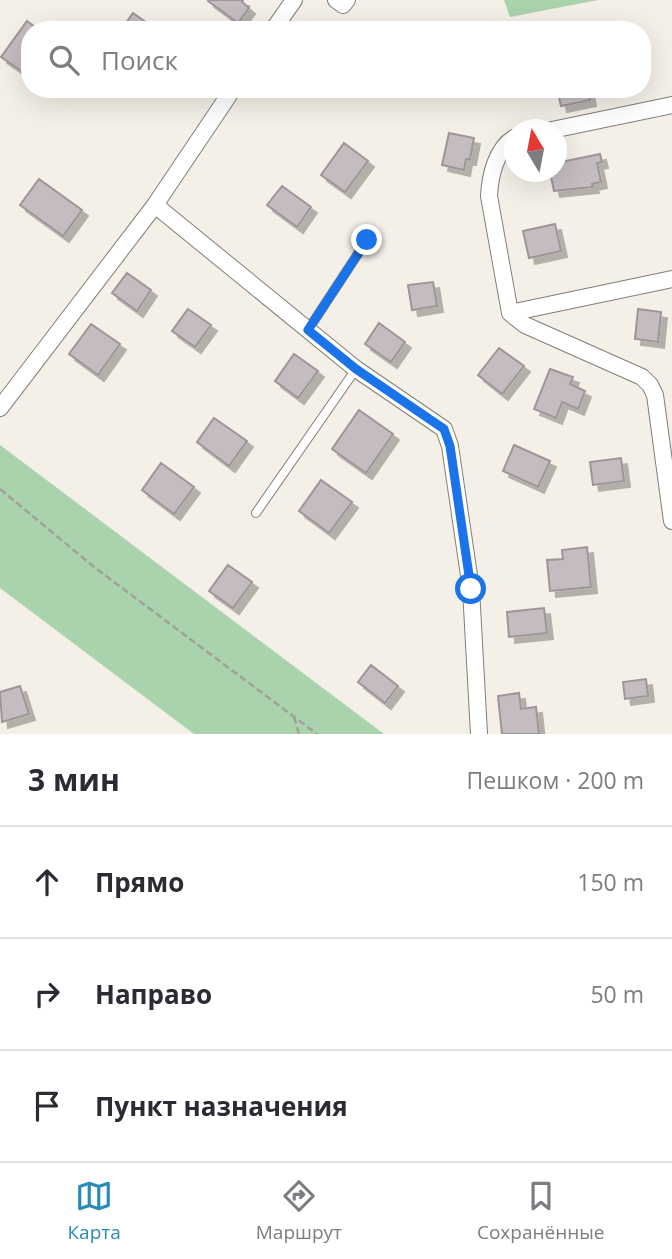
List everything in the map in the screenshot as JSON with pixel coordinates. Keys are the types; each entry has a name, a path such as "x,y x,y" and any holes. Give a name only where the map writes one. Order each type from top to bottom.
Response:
{"street":[{"path":"280,21 293,0"},
{"path":"336,0 343,5 347,0"},
{"path":"0,408 155,205 227,98"},
{"path":"567,127 672,105"},
{"path":"504,147 493,170 489,196 510,313 525,325 642,377 650,385 655,395 672,521"},
{"path":"155,205 356,369 444,429 449,437 471,589 479,734"},
{"path":"510,313 672,279"}],"lane":[{"path":"308,330 367,240"},
{"path":"256,513 356,369"}],"path":[{"path":"0,489 94,567 317,734"},
{"path":"293,716 299,734"}],"green space":[{"path":"504,0 598,0 510,17"},
{"path":"0,445 384,734 194,734 0,588"}],"building":[{"path":"243,0 249,8 239,21 235,21 208,1"},
{"path":"133,13 144,21 127,21"},
{"path":"21,29 21,71 1,57"},
{"path":"559,98 590,98 590,100 561,106"},
{"path":"449,133 474,138 470,159 466,159 464,170 442,165"},
{"path":"344,143 368,161 345,192 321,175"},
{"path":"600,154 602,162 597,163 601,182 592,184 593,187 554,191 552,182 567,182 567,161"},
{"path":"39,179 82,210 63,236 20,205"},
{"path":"282,186 311,207 297,227 267,205"},
{"path":"555,224 561,251 529,258 523,231"},
{"path":"127,273 151,290 137,311 112,293"},
{"path":"433,282 437,306 412,310 408,285"},
{"path":"188,309 211,325 195,347 172,331"},
{"path":"638,309 661,312 658,342 635,339"},
{"path":"379,323 405,342 391,362 365,344"},
{"path":"91,324 120,344 98,375 69,354"},
{"path":"499,348 524,366 502,394 478,375"},
{"path":"294,354 318,371 298,398 275,381"},
{"path":"550,369 573,377 570,384 585,391 578,409 562,402 556,418 534,409"},
{"path":"359,410 393,434 366,473 332,449"},
{"path":"214,418 247,441 229,466 197,442"},
{"path":"514,445 550,461 538,487 503,471"},
{"path":"621,458 624,481 593,485 590,462"},
{"path":"161,463 194,487 174,514 142,490"},
{"path":"321,480 352,502 329,533 299,511"},
{"path":"587,547 591,587 550,591 547,560 563,559 562,550"},
{"path":"228,565 252,582 233,608 209,591"},
{"path":"544,608 547,633 509,637 507,612"},
{"path":"371,665 398,686 385,703 358,682"},
{"path":"646,679 648,696 625,699 623,682"},
{"path":"20,686 29,714 2,722 0,692"},
{"path":"519,693 521,709 536,707 539,734 502,734 498,696"}],"route":[{"path":"367,240 308,330 356,369 444,429 449,437 471,589"}]}
